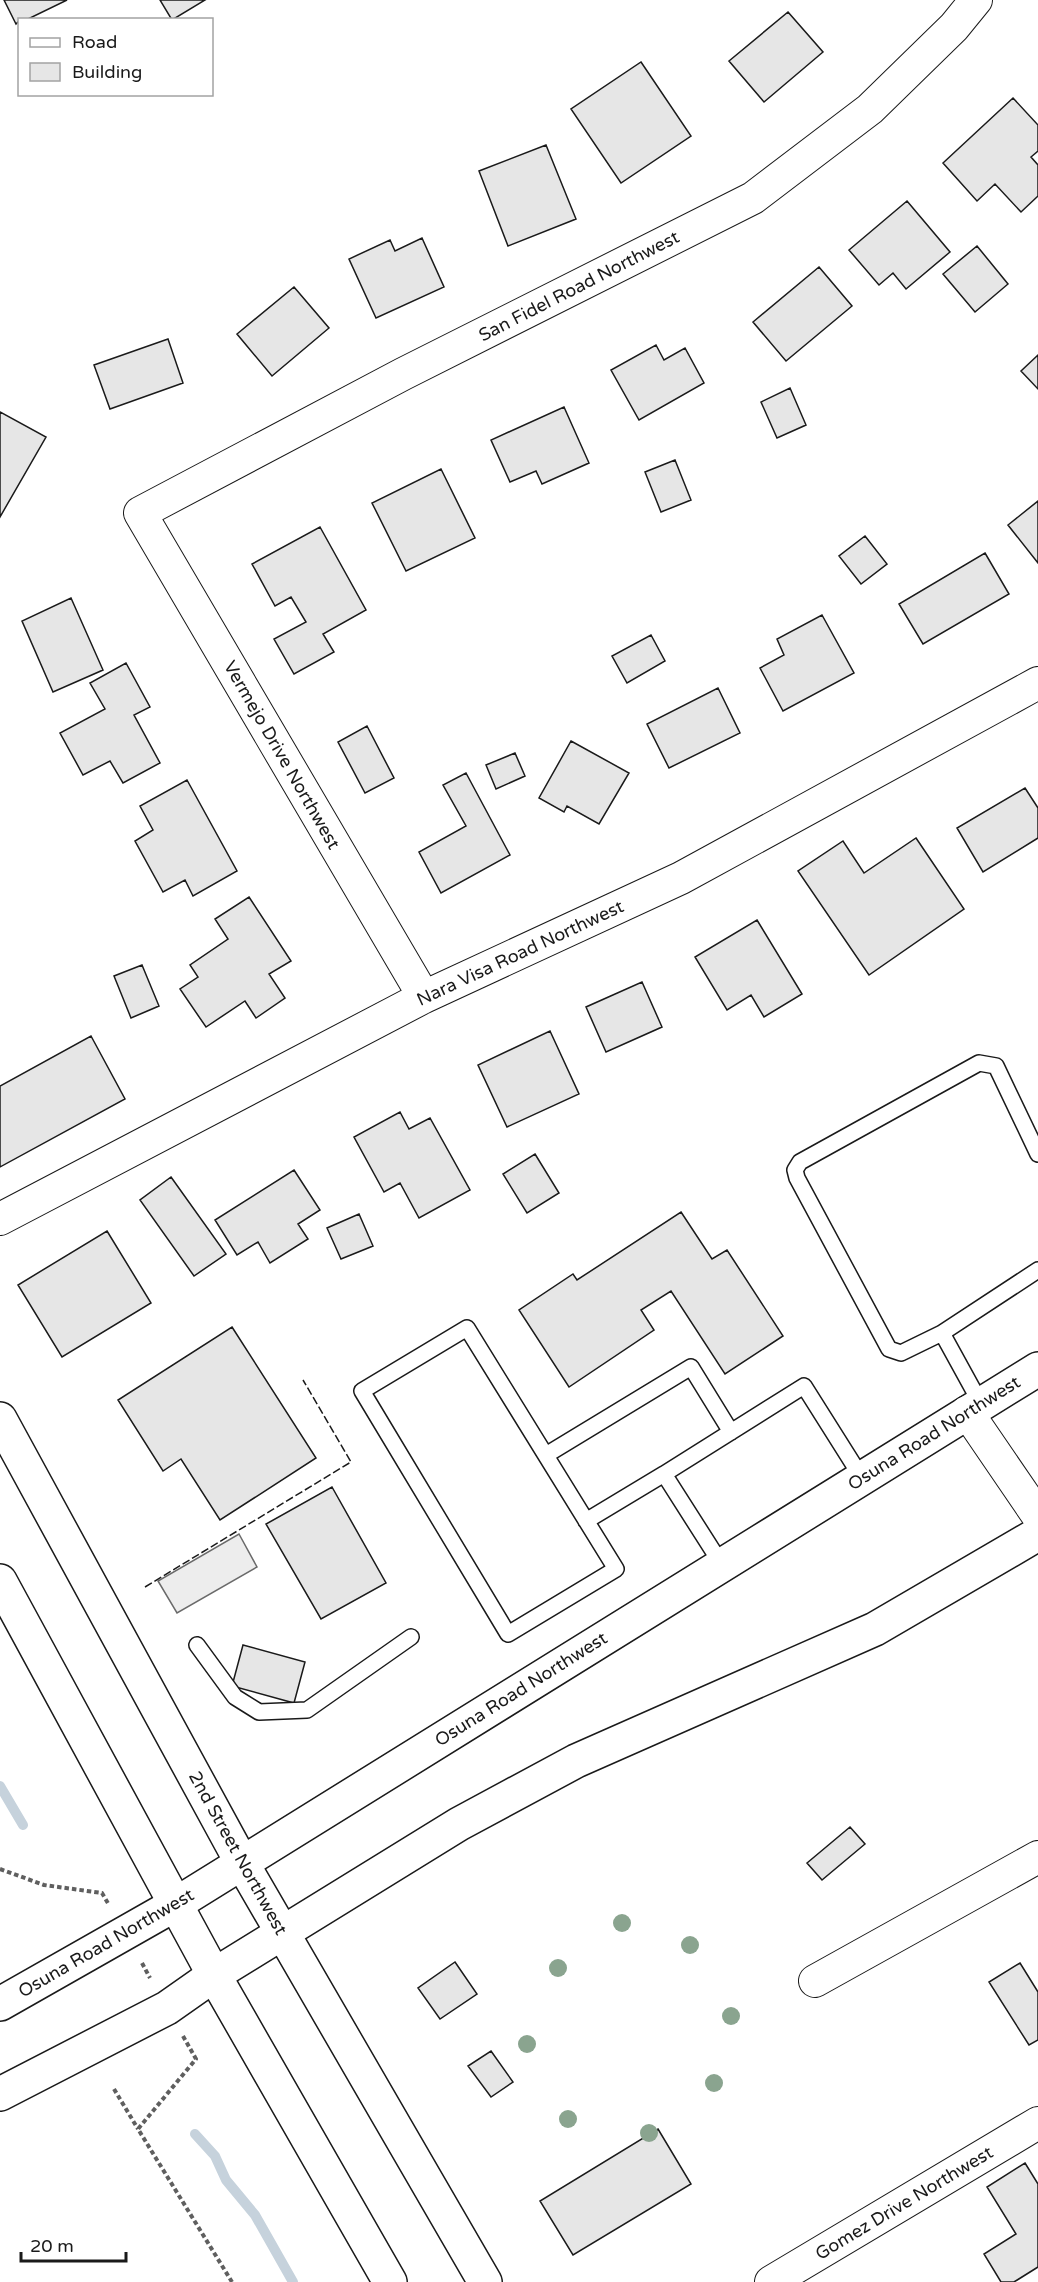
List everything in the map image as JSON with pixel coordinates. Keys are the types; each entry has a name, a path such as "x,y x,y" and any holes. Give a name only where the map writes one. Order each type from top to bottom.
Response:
{"main road":[{"name":"Osuna Road Northwest","path":"0,2004 176,1904 1038,1369"},
{"name":"2nd Street Northwest","path":"0,1419 242,1863 485,2282"},
{"path":"0,2094 167,2008 214,1975 459,1824 576,1761 875,1629 1038,1534"},
{"path":"0,1581 214,1975 390,2282"}],"street":[{"name":"San Fidel Road Northwest","path":"140,513 403,374 753,198 870,109 954,27 976,0"},
{"name":"Vermejo Drive Northwest","path":"140,513 424,997"},
{"name":"Nara Visa Road Northwest","path":"0,1219 424,997 681,878 1038,683"},
{"path":"974,1408 1038,1516"},
{"path":"815,1981 1038,1857"},
{"name":"Gomez Drive Northwest","path":"771,2282 1038,2123"}],"lane":[{"path":"1038,1154 996,1066 979,1063 800,1162 795,1170 797,1178 889,1348 901,1353 942,1333 1038,1270"},
{"path":"467,1328 546,1455 616,1569 508,1634 362,1391 467,1328"},
{"path":"942,1333 974,1408"},
{"path":"546,1455 691,1367 731,1432"},
{"path":"586,1521 804,1386 862,1478"},
{"path":"664,1474 722,1565"},
{"path":"196,1644 235,1697 259,1712 307,1710 411,1637"}],"path":[{"path":"0,1869 44,1885 102,1893"},
{"path":"138,2129 196,2059"},
{"path":"114,2089 232,2282"}],"shaded area":[{"path":"239,1534 257,1567 177,1613 158,1581"}],"building":[{"path":"4,0 67,0 30,18 18,18 16,24"},
{"path":"160,0 205,0 175,18 171,18"},
{"path":"788,12 823,52 764,102 729,61"},
{"path":"641,62 691,136 621,183 571,109"},
{"path":"1013,98 1038,125 1038,151 1031,157 1038,165 1038,196 1021,212 995,184 977,201 943,163"},
{"path":"546,145 576,219 508,246 479,171"},
{"path":"907,201 950,252 906,289 893,273 879,285 849,250"},
{"path":"422,238 444,287 376,318 349,259 390,240 395,251"},
{"path":"977,246 1008,284 975,312 943,274"},
{"path":"819,267 852,306 786,361 753,322"},
{"path":"294,287 329,328 272,376 237,334"},
{"path":"168,339 183,383 110,409 94,365"},
{"path":"656,345 664,360 685,348 704,383 639,420 611,370"},
{"path":"1038,355 1038,389 1021,371"},
{"path":"790,388 806,425 777,438 761,402"},
{"path":"564,407 589,463 542,484 536,471 510,482 491,440"},
{"path":"0,412 46,437 0,517"},
{"path":"675,460 691,500 661,512 645,472"},
{"path":"441,469 475,538 406,571 372,503"},
{"path":"1038,501 1038,563 1008,525"},
{"path":"320,527 366,610 323,634 334,652 294,674 274,639 306,622 291,597 275,606 252,564"},
{"path":"865,536 887,564 861,584 839,556"},
{"path":"985,553 1009,594 923,644 899,604"},
{"path":"71,598 103,670 53,692 22,621"},
{"path":"822,615 854,673 783,711 760,668 784,655 777,639"},
{"path":"651,635 665,661 627,683 612,656"},
{"path":"126,663 150,707 134,715 160,763 123,783 110,761 83,775 60,733 105,709 90,683"},
{"path":"718,688 740,733 669,768 647,724"},
{"path":"367,726 394,778 365,793 338,742"},
{"path":"571,741 629,773 599,824 567,806 564,812 539,798"},
{"path":"515,753 525,776 496,789 486,765"},
{"path":"466,773 510,855 441,893 419,852 466,826 443,785"},
{"path":"187,780 237,871 193,896 185,880 163,892 135,841 153,830 140,806"},
{"path":"1025,788 1038,808 1038,838 983,872 957,828"},
{"path":"916,838 964,909 869,975 798,871 843,841 864,873"},
{"path":"249,897 291,961 269,974 285,998 256,1018 245,1001 206,1027 180,989 198,977 190,965 228,939 215,919"},
{"path":"757,920 802,994 764,1017 751,995 727,1010 695,957"},
{"path":"142,965 159,1006 131,1018 114,976"},
{"path":"642,982 662,1027 606,1052 586,1007"},
{"path":"550,1031 579,1094 507,1127 478,1065"},
{"path":"91,1036 125,1099 0,1167 0,1086"},
{"path":"400,1112 409,1129 430,1118 470,1190 419,1218 400,1183 384,1192 354,1137"},
{"path":"535,1154 559,1193 527,1213 503,1174"},
{"path":"294,1170 320,1210 298,1224 308,1239 270,1263 258,1242 237,1255 215,1220"},
{"path":"171,1177 226,1254 194,1276 140,1200"},
{"path":"681,1212 712,1259 727,1250 783,1336 725,1374 671,1291 641,1310 654,1330 569,1387 519,1310 573,1274 577,1280"},
{"path":"359,1214 373,1246 341,1259 327,1228"},
{"path":"107,1231 151,1303 62,1357 18,1285"},
{"path":"232,1327 316,1458 220,1520 181,1459 163,1471 118,1400"},
{"path":"332,1487 386,1583 321,1619 266,1524"},
{"path":"243,1645 305,1662 294,1703 232,1686"},
{"path":"850,1827 865,1844 822,1880 807,1863"},
{"path":"455,1962 477,1994 440,2019 418,1988"},
{"path":"1020,1963 1038,1992 1038,2040 1029,2045 989,1982"},
{"path":"491,2051 513,2082 491,2097 468,2066"},
{"path":"658,2129 691,2184 573,2255 540,2201"},
{"path":"1025,2163 1038,2184 1038,2267 1014,2282 1001,2282 984,2254 1016,2234 987,2187"}],"waterway":[{"path":"0,1786 23,1825"},
{"path":"195,2134 215,2156 226,2180 255,2215 293,2282"}],"fence":[{"path":"145,1587 351,1462 303,1380"}]}
